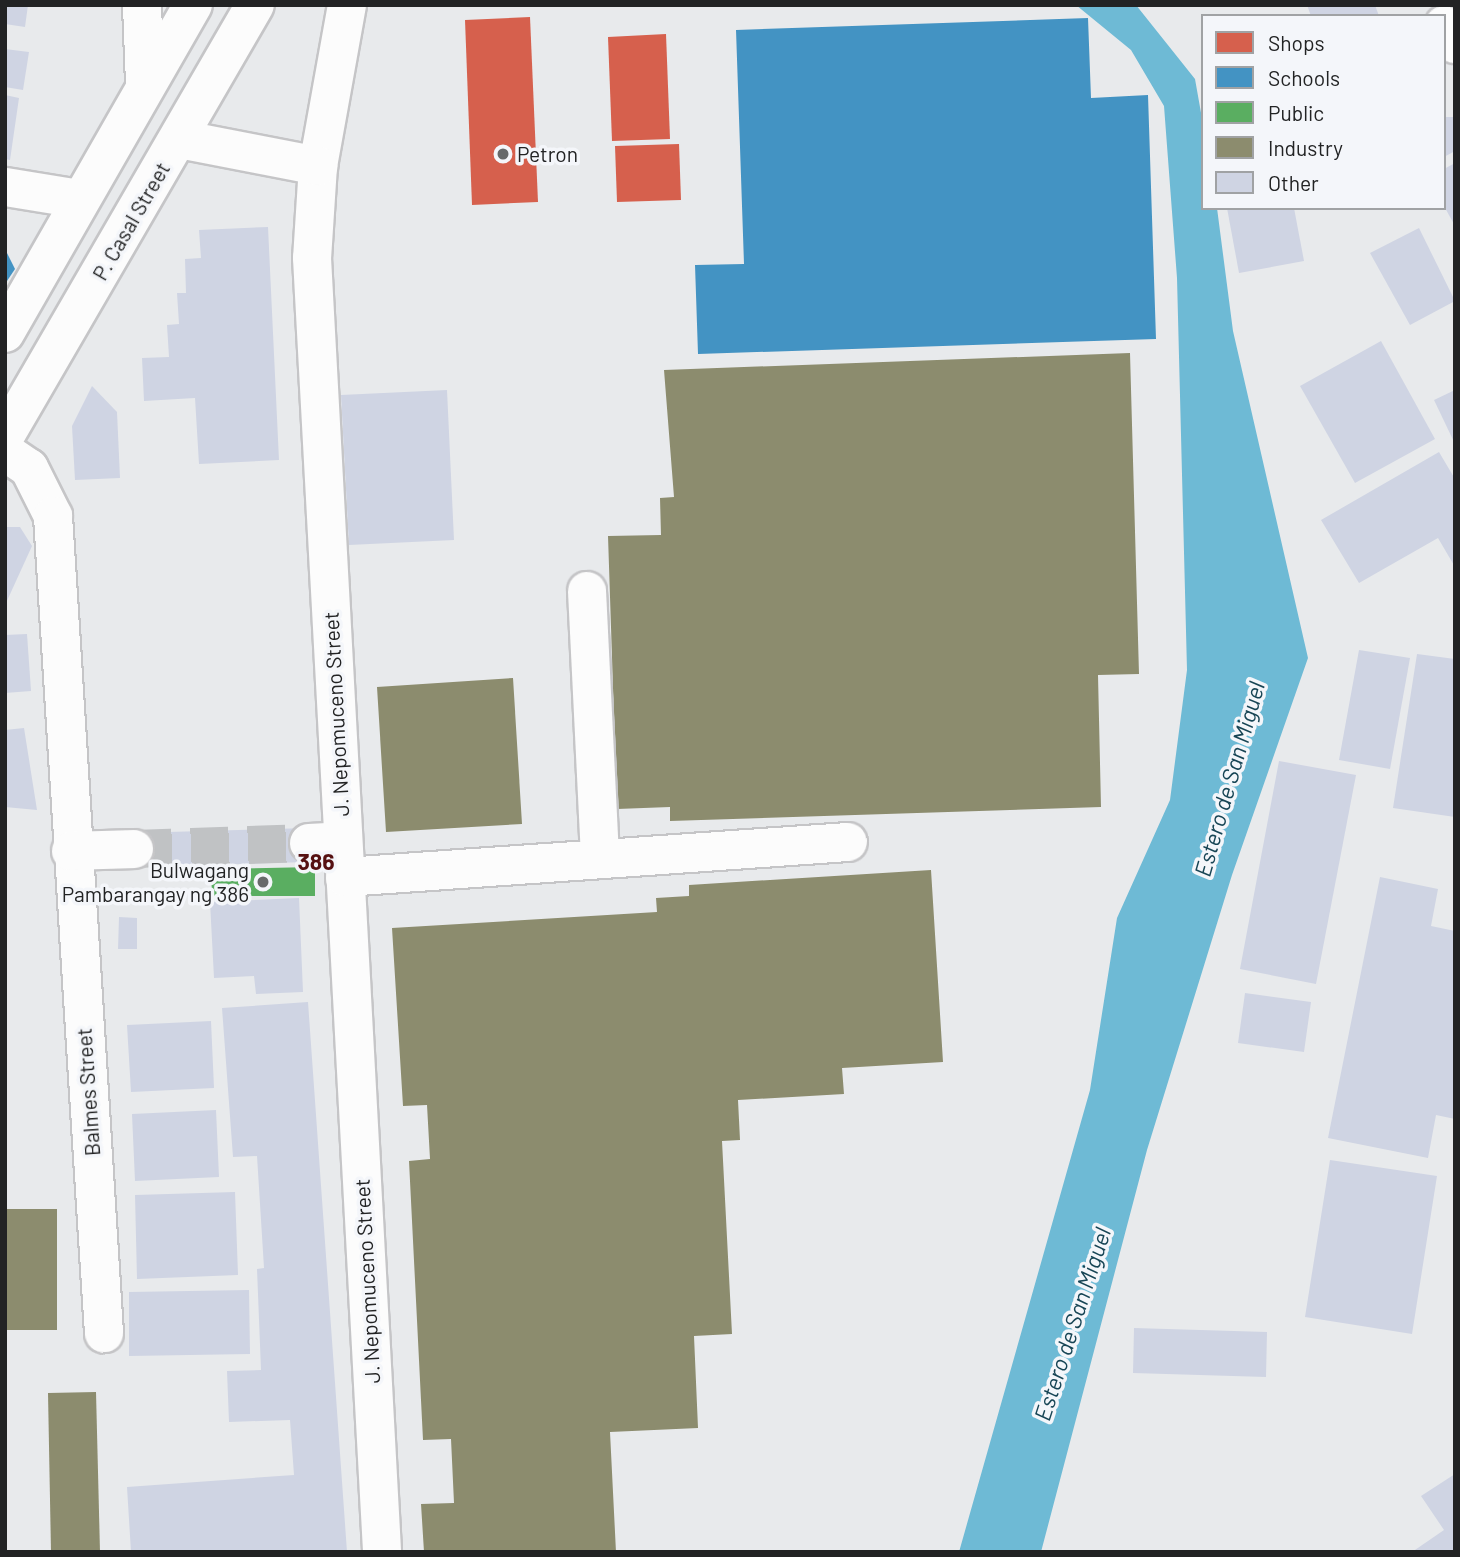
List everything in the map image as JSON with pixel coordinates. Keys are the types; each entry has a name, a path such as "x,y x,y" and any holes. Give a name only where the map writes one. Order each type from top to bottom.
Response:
{"street":[{"path":"142,5 144,88"},
{"path":"5,333 79,199 193,5"},
{"name":"P. Casal Street","path":"5,436 255,5"},
{"name":"J. Nepomuceno Street","path":"347,5 318,166 313,258 332,854 383,1552"},
{"path":"1446,28 1455,44"},
{"path":"179,139 318,166"},
{"path":"5,187 79,199"},
{"name":"Balmes Street","path":"5,452 29,468 53,516 71,850 104,1333"},
{"path":"587,591 600,858"},
{"path":"332,854 600,858 848,842"},
{"path":"71,850 134,849"}],"water":[{"name":"Estero de San Miguel","path":"1076,5 1136,5 1195,79 1201,113 1201,210 1217,210 1233,331 1308,658 1232,875 1147,1150 1041,1552 959,1552 1090,1090 1117,918 1170,800 1187,670 1177,278 1164,106 1131,50"}],"building: Shops":[{"name":"Petron","path":"530,17 538,202 472,205 465,20"},
{"path":"666,34 670,139 612,141 608,37"},
{"path":"679,144 681,200 617,202 615,146"}],"building: Schools":[{"path":"1088,18 1091,98 1148,95 1156,339 698,354 695,265 744,264 736,30"},
{"path":"5,249 15,269 5,284"}],"building: Public":[{"name":"Bulwagang Pambarangay ng 386","path":"315,867 315,896 212,896 211,869"}],"building: Industry":[{"path":"1130,353 1139,674 1098,675 1101,807 670,821 670,807 617,809 608,536 661,535 660,498 674,497 664,370"},
{"path":"513,678 522,824 386,832 377,687"},
{"path":"931,870 943,1062 842,1068 844,1094 738,1100 740,1140 722,1141 732,1334 694,1336 698,1428 610,1432 616,1552 424,1552 421,1504 454,1503 451,1439 423,1440 409,1161 430,1159 427,1105 403,1106 392,928 657,912 656,898 689,896 689,885"},
{"path":"5,1209 57,1209 57,1330 5,1330"},
{"path":"96,1392 100,1552 51,1552 48,1393"}],"building: Other":[{"path":"5,5 28,5 25,27 5,24"},
{"path":"1307,5 1375,5 1378,14 1310,14"},
{"path":"5,49 29,52 23,90 5,87"},
{"path":"5,95 19,98 10,160 5,159"},
{"path":"1446,117 1455,117 1455,151 1446,156"},
{"path":"1455,163 1455,226 1446,210 1446,168"},
{"path":"1227,210 1294,210 1304,261 1239,273"},
{"path":"268,227 279,460 199,464 195,398 144,401 142,358 169,357 167,325 179,324 177,293 186,293 185,259 201,258 199,230"},
{"path":"1419,228 1455,301 1410,325 1370,253"},
{"path":"1381,341 1435,439 1355,483 1300,386"},
{"path":"92,386 117,412 120,478 75,480 72,426"},
{"path":"447,390 454,540 349,545 341,395"},
{"path":"1455,390 1455,444 1434,400"},
{"path":"1439,452 1455,479 1455,567 1438,538 1359,583 1321,520"},
{"path":"5,527 20,527 32,546 6,603"},
{"path":"27,634 31,691 5,693 5,635"},
{"path":"1359,650 1410,658 1390,769 1339,760"},
{"path":"1417,654 1455,659 1455,817 1393,808"},
{"path":"24,728 37,810 5,807 5,730"},
{"path":"1279,761 1356,775 1316,984 1240,969"},
{"path":"309,828 309,862 134,867 133,833"},
{"path":"1380,877 1438,889 1431,926 1455,931 1455,1119 1436,1115 1428,1158 1328,1138"},
{"path":"299,898 303,992 256,994 254,976 214,978 210,902"},
{"path":"119,917 137,918 137,949 118,949"},
{"path":"1245,993 1311,1002 1304,1052 1238,1043"},
{"path":"308,1002 347,1552 131,1552 127,1487 294,1475 290,1420 229,1422 227,1371 261,1370 257,1269 264,1268 257,1156 233,1157 222,1008"},
{"path":"211,1021 214,1088 131,1092 127,1025"},
{"path":"216,1110 219,1177 135,1181 132,1114"},
{"path":"1330,1160 1437,1176 1412,1334 1305,1317"},
{"path":"235,1192 238,1275 137,1279 135,1195"},
{"path":"249,1290 250,1354 129,1356 129,1292"},
{"path":"1134,1328 1267,1332 1266,1377 1133,1373"},
{"path":"1455,1474 1455,1552 1412,1552 1444,1530 1421,1496"}],"tunnel":[{"path":"134,849 309,843"}],"place":[{"name":"Petron","path":"503,154"},
{"name":"Bulwagang Pambarangay ng 386","path":"263,882"}],"district":[{"name":"386","path":"316,861"}]}
